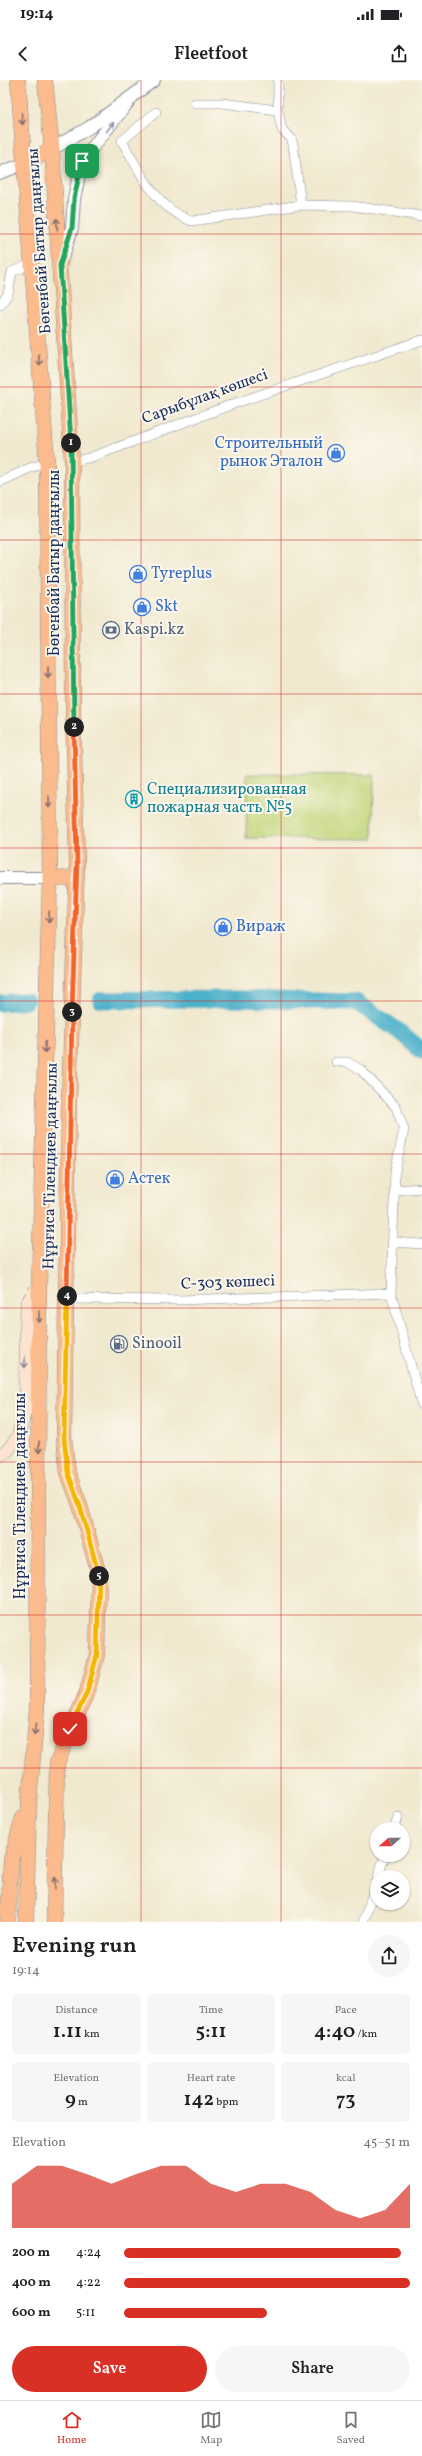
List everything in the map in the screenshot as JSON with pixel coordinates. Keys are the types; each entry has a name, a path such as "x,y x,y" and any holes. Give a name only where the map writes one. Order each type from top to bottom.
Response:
{"main road":[{"name":"Бөгенбай Батыр даңғылы","path":"18,80 26,163 47,463 50,878"},
{"name":"Бөгенбай Батыр даңғылы","path":"45,80 52,150 72,462 77,879"},
{"path":"26,163 52,150"},
{"name":"Сарыбұлақ көшесі","path":"47,463 72,462"},
{"path":"50,878 77,879"},
{"name":"Нұрғиса Тілендиев даңғылы","path":"26,1922 28,1802 36,1709 38,1628 39,1285 50,878"},
{"name":"Нұрғиса Тілендиев даңғылы","path":"54,1922 58,1763 87,1692 97,1655 99,1574 80,1506 68,1473 64,1438 69,1101 77,879"},
{"path":"44,1100 69,1101"},
{"path":"0,1455 7,1451 18,1437 25,1411 27,1303 39,1285"},
{"path":"32,1761 58,1763"},
{"path":"8,1922 10,1860 28,1802"}],"street":[{"path":"52,150 90,127 154,80"},
{"path":"278,80 278,110 282,130 291,138 293,144 301,205"},
{"path":"60,265 72,228 74,199 82,161 132,97"},
{"path":"195,103 222,102 278,110"},
{"path":"156,112 122,141 146,185 172,211 192,221 301,205 352,206 421,217"},
{"path":"0,173 26,163"},
{"path":"0,304 8,294 12,272 33,263"},
{"name":"Сарыбұлақ көшесі","path":"72,462 92,457 233,404 422,340"},
{"name":"Сарыбұлақ көшесі","path":"0,482 32,467 47,463"},
{"path":"0,878 50,878"},
{"path":"336,1062 346,1062 361,1070 396,1107 404,1130 395,1171 390,1293 422,1404"},
{"path":"395,1190 422,1188"},
{"path":"392,1242 422,1244"},
{"name":"С-303 көшесі","path":"67,1299 178,1300 390,1293"},
{"path":"397,1822 398,1818"},
{"path":"364,1922 370,1903"}],"green space":[{"path":"247,774 374,775 373,839 246,838"}],"waterway":[{"path":"101,1000 235,999 356,1002 400,1032 422,1051"},
{"path":"0,1003 26,1001"}],"place":[{"name":"Строительный рынок Эталон","path":"336,453"},
{"name":"Tyreplus","path":"138,574"},
{"name":"Skt","path":"142,607"},
{"name":"Kaspi.kz","path":"111,630"},
{"name":"Специализированная пожарная часть №5","path":"134,799"},
{"name":"Вираж","path":"223,927"},
{"name":"Астек","path":"115,1179"},
{"name":"Sinooil","path":"119,1344"}],"route":[{"path":"70,1729 87,1692 97,1655 99,1574 80,1506 68,1473 64,1438 69,1101 77,864 73,710 72,462 60,265 68,247 72,228 74,199 82,161"}]}
